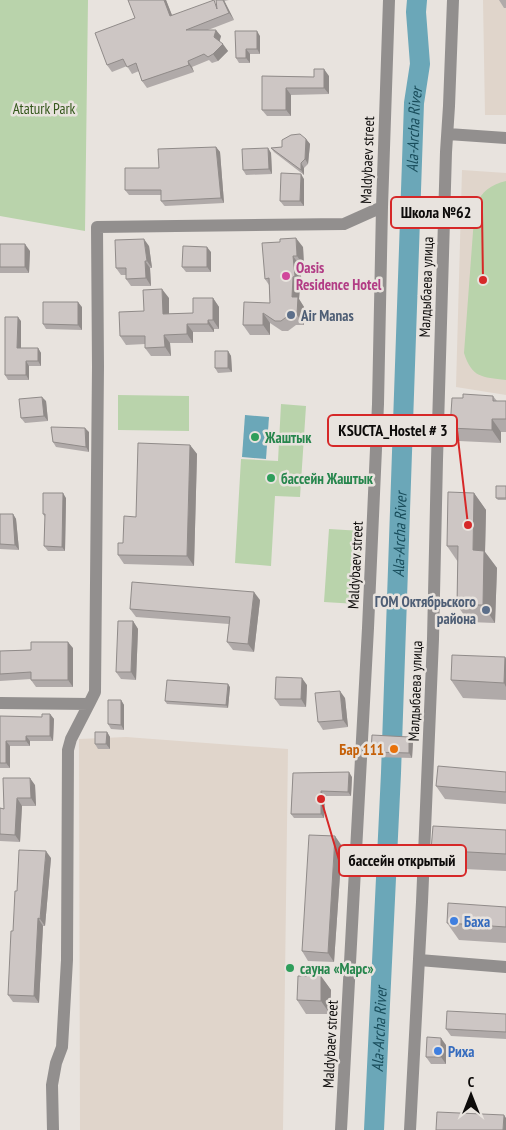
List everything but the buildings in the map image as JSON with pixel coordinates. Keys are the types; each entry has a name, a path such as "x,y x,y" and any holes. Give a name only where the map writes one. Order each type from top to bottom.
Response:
{"street":[{"name":"Maldybaev street","path":"341,1130 378,424 382,207 389,0"},
{"path":"453,0 448,134 506,138"},
{"name":"Малдыбаева улица","path":"410,1130 433,639 437,450 448,134"},
{"path":"53,1130 52,1085 56,1063 62,1047 66,970 68,750 71,739 95,692 98,366 97,227 344,224 382,207"},
{"path":"0,702 89,704"},
{"path":"419,960 506,967"}],"shaded area":[{"path":"483,0 506,0 506,115 485,115"},
{"path":"462,170 506,173 506,395 456,387"},
{"path":"126,737 288,749 283,1130 80,1130 79,739"}],"green space":[{"name":"Ataturk Park","path":"0,0 88,0 85,231 0,216"},
{"path":"506,181 506,380 484,377 474,372 464,353 475,205 488,189"},
{"path":"118,395 189,396 189,431 118,430"},
{"name":"бассейн Жаштык","path":"281,404 306,406 300,497 275,496 271,566 235,563 241,459 278,461"},
{"path":"329,529 362,531 357,604 324,602"}],"water":[{"name":"Жаштык","path":"245,415 269,417 266,459 242,457"}],"waterway":[{"name":"Ala-Archa River","path":"374,1130 391,773 414,103 420,64 416,12 417,0"}],"place":[{"name":"Oasis Residence Hotel","path":"286,276"},
{"name":"Школа №62","path":"483,280"},
{"name":"Air Manas","path":"291,315"},
{"name":"Жаштык","path":"255,437"},
{"name":"бассейн Жаштык","path":"271,478"},
{"name":"KSUCTA_Hostel # 3","path":"468,525"},
{"name":"ГОМ Октябрьского района","path":"486,610"},
{"name":"Бар 111","path":"394,749"},
{"name":"бассейн открытый","path":"321,799"},
{"name":"Баха","path":"454,921"},
{"name":"сауна «Марс»","path":"290,968"},
{"name":"Риха","path":"438,1051"}]}
